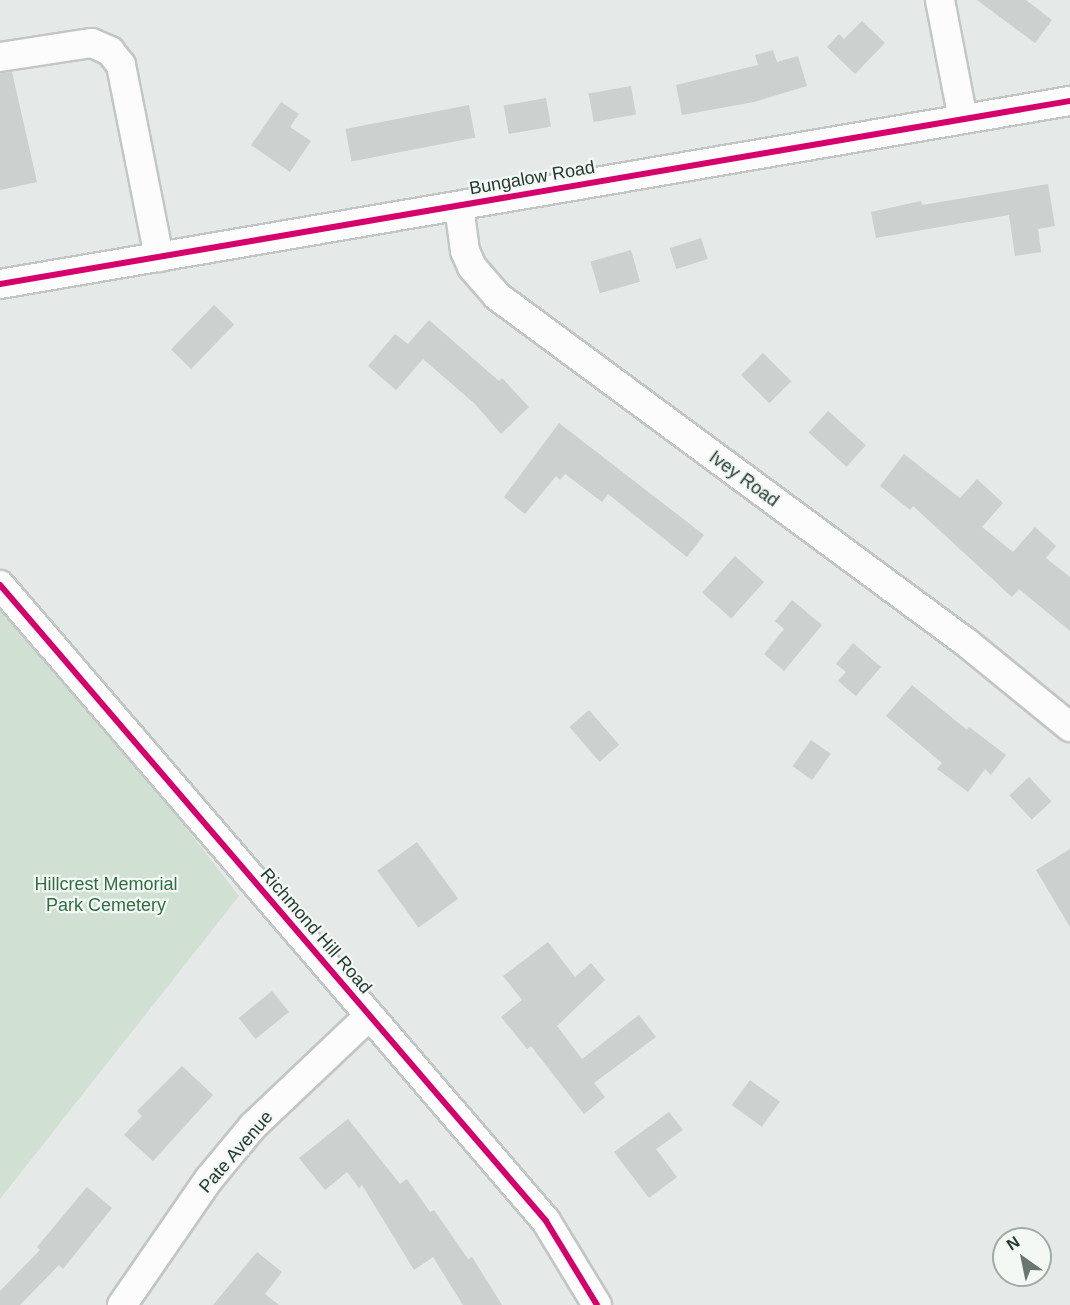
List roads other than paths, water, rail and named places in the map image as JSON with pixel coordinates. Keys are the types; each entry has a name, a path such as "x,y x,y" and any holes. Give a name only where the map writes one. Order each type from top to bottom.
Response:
{"street":[{"path":"940,0 963,119"},
{"path":"0,57 92,43 110,51 121,66 159,257"},
{"name":"Bungalow Road","path":"0,284 1070,101"},
{"name":"Ivey Road","path":"459,206 465,251 472,267 497,296 967,643 1070,727"},
{"name":"Richmond Hill Road","path":"0,585 546,1221 597,1305"},
{"name":"Pate Avenue","path":"122,1305 209,1179 254,1126 369,1016"}],"park label":[{"name":"Hillcrest Memorial Park Cemetery","path":"106,895"}]}
